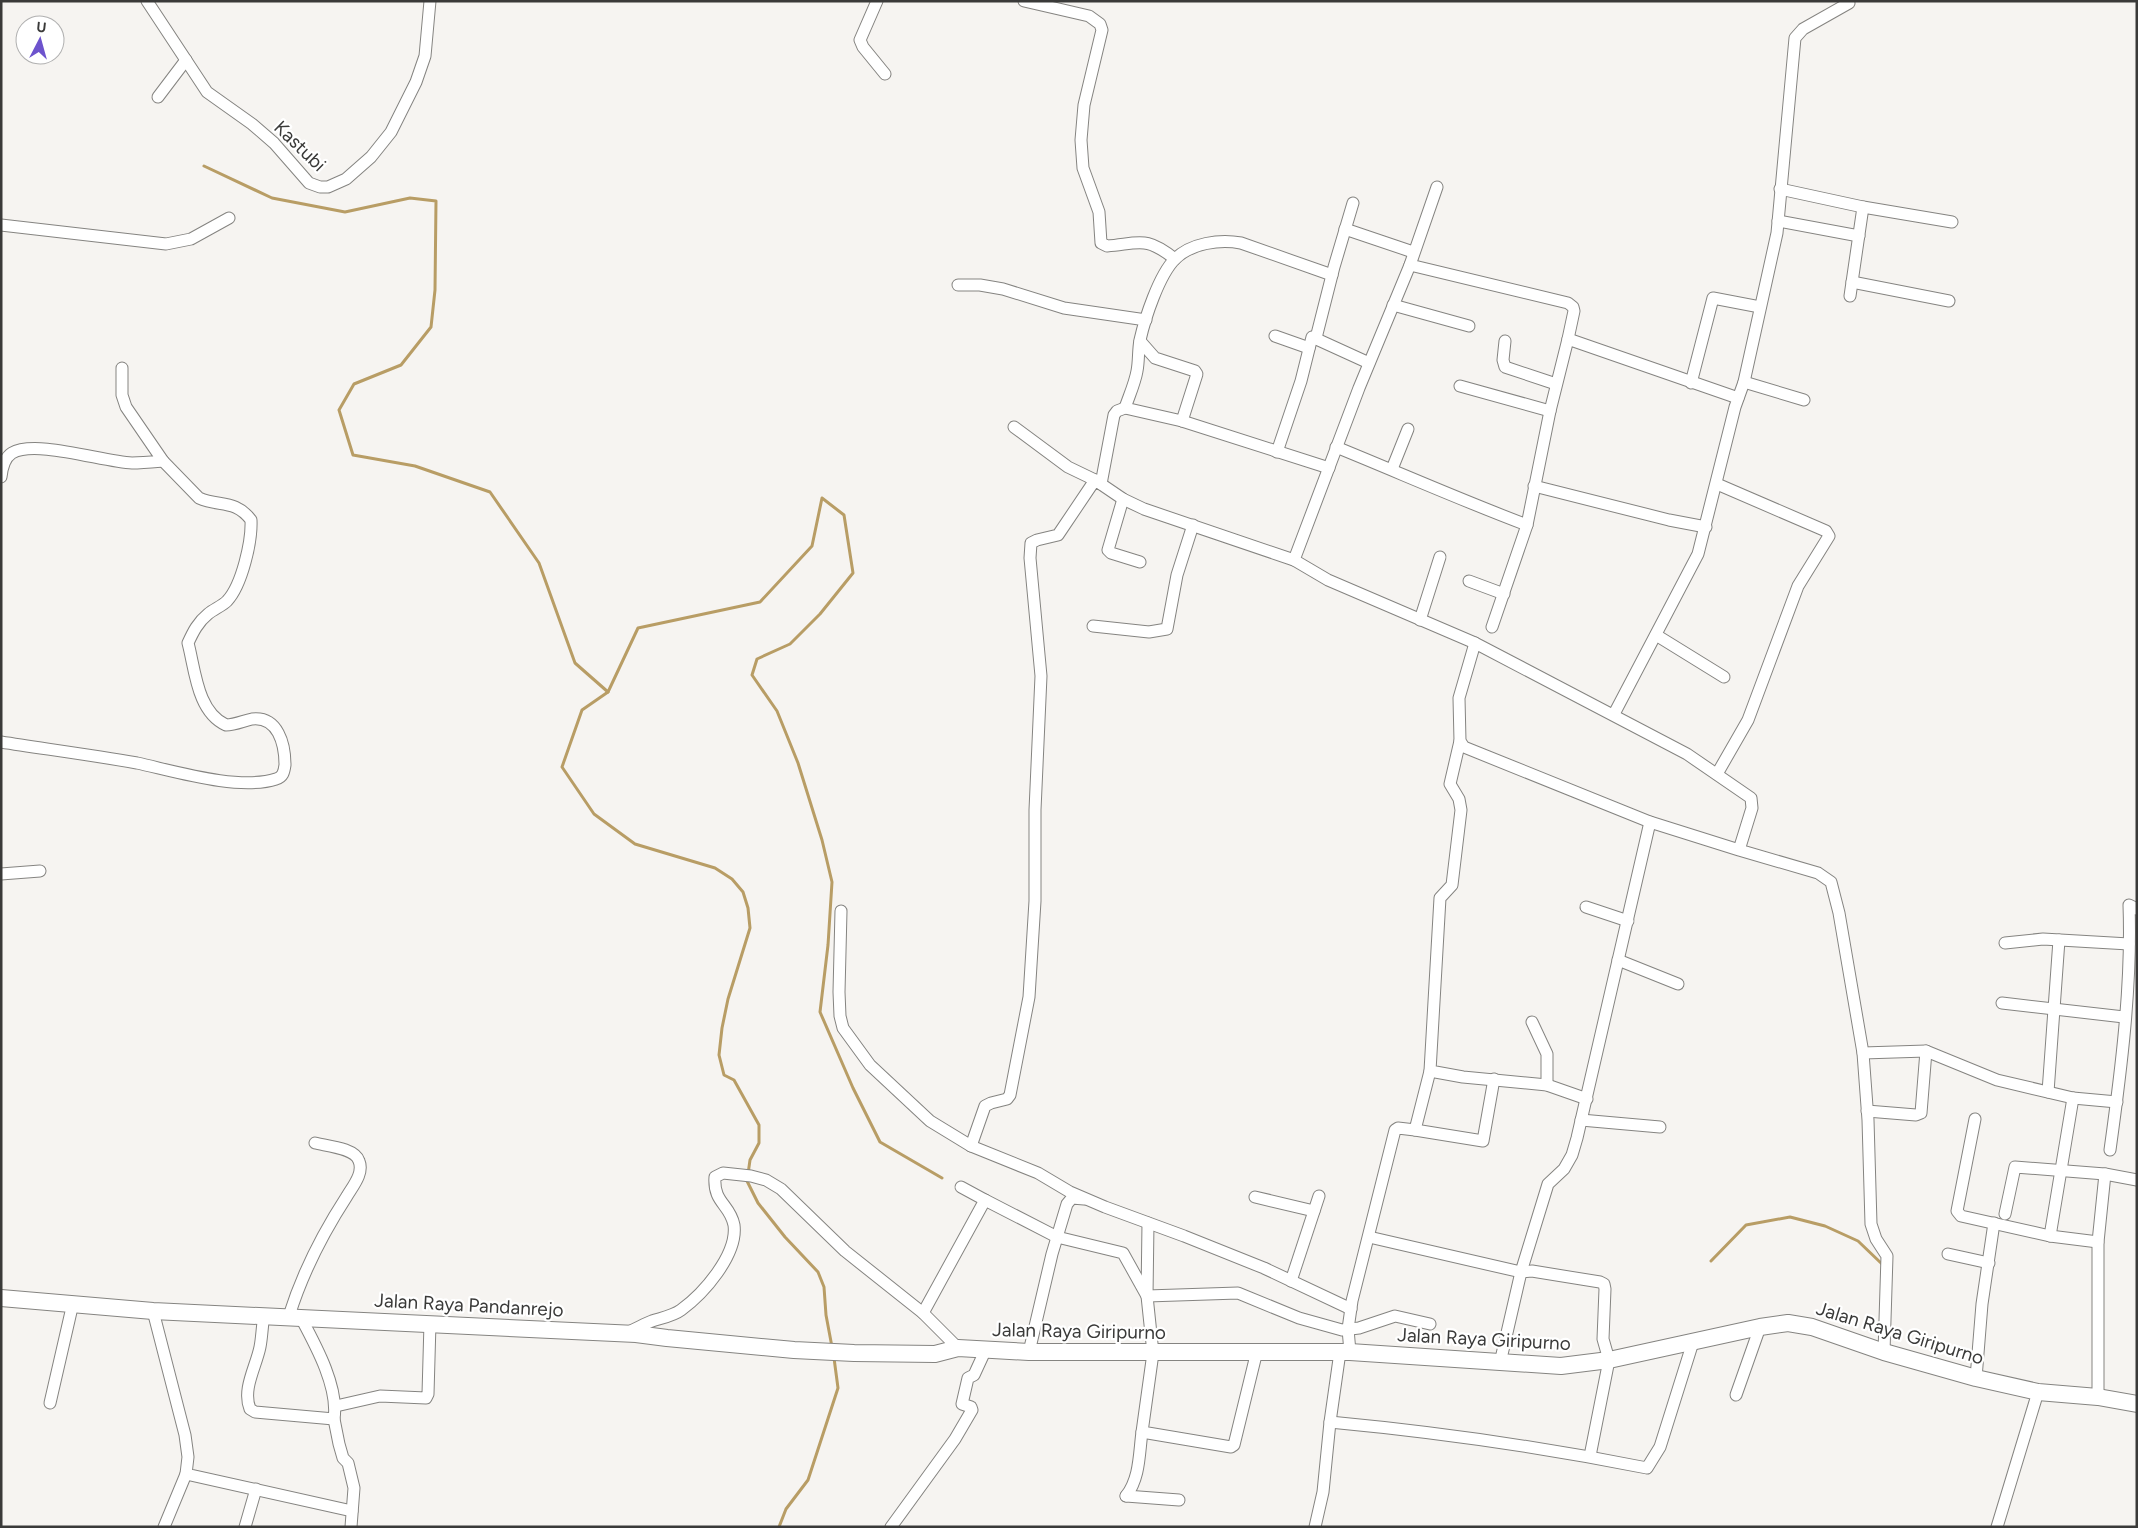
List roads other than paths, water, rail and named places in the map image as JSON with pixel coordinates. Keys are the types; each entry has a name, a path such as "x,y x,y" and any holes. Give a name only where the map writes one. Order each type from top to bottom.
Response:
{"main road":[{"name":"Jalan Raya Pandanrejo","path":"1,1298 152,1311 294,1316 627,1333 794,1350 935,1354"},
{"name":"Jalan Raya Giripurno","path":"935,1354 958,1348 1029,1352 1345,1352 1561,1366 1609,1360 1760,1327 1788,1323 1805,1325 1884,1352 1976,1378 2038,1392 2098,1397 2137,1404"}],"street":[{"name":"Kastubi","path":"146,1 207,92 252,124 274,144 309,183 315,186 328,187 346,179 371,158 391,132 416,82 425,56 430,1"},
{"path":"876,1 860,40 863,47 885,74"},
{"path":"1024,1 1089,16 1100,24 1102,30 1084,105 1081,140 1083,168 1099,212 1101,244 1106,246 1151,243 1159,246 1175,259"},
{"path":"1614,714 1698,554 1706,527 1738,398 1744,382 1778,221 1795,38 1803,29 1848,3"},
{"path":"158,97 186,60"},
{"path":"1294,560 1369,363 1410,265 1437,187"},
{"path":"1780,189 1863,207 1952,222"},
{"path":"1276,452 1314,337 1353,204"},
{"path":"1850,296 1863,207"},
{"path":"1,225 166,244 191,239 229,218"},
{"path":"1778,221 1859,236"},
{"path":"1345,229 1413,252"},
{"path":"1125,408 1137,371 1140,342 1146,320 1156,291 1175,259 1200,245 1231,241 1266,251 1332,275"},
{"path":"1410,265 1568,303 1573,307 1574,311 1550,411 1527,525 1492,627"},
{"path":"1852,282 1949,301"},
{"path":"958,285 980,285 1004,289 1064,308 1146,320"},
{"path":"1691,383 1713,298 1760,307"},
{"path":"1393,305 1468,326"},
{"path":"1301,331 1369,363"},
{"path":"1275,336 1309,348"},
{"path":"1568,339 1738,398"},
{"path":"1505,341 1503,360 1505,366 1556,384"},
{"path":"1140,342 1156,358 1196,372 1197,374 1182,421"},
{"path":"1,742 136,763 211,779 249,782 274,780 281,777 284,772 285,760 280,736 274,725 264,720 253,719 226,725 215,718 205,705 188,643 198,624 208,614 227,601 233,592 248,554 251,520 246,514 227,503 206,501 199,498 163,461 126,407 122,395 122,368"},
{"path":"1744,382 1804,400"},
{"path":"1460,386 1550,411"},
{"path":"971,1146 985,1106 1007,1099 1010,1095 1030,997 1035,902 1035,810 1041,676 1033,609 1030,546 1035,540 1058,535 1098,482 1114,415 1117,411 1125,408 1182,421 1329,468"},
{"path":"1014,428 1068,467 1098,482 1123,499 1144,509 1294,560 1328,580 1475,642 1687,754 1751,798 1752,808 1739,850"},
{"path":"1392,469 1408,429"},
{"path":"1336,448 1392,469 1460,500 1527,525"},
{"path":"1,477 5,461 10,455 14,452 33,450 62,451 131,463 163,461"},
{"path":"1717,484 1826,531 1829,536 1798,586 1748,720 1717,774"},
{"path":"1534,486 1669,520 1706,527"},
{"path":"1123,499 1108,550 1140,562"},
{"path":"1093,626 1149,632 1167,629 1177,575 1193,525"},
{"path":"1420,620 1440,558"},
{"path":"1469,581 1504,594"},
{"path":"1656,635 1724,677"},
{"path":"1415,1130 1430,1071 1440,900 1452,885 1461,810 1459,799 1450,784 1460,741 1459,698 1475,642"},
{"path":"1460,741 1464,747 1650,822 1818,873 1831,882 1839,913 1863,1053 1871,1224 1876,1239 1886,1256 1884,1352"},
{"path":"1500,1363 1521,1272 1548,1184 1564,1169 1572,1155 1587,1099 1650,822"},
{"path":"1,874 40,871"},
{"path":"2110,1150 2117,1102 2124,1015 2129,944 2129,906 2137,909"},
{"path":"1586,907 1628,920"},
{"path":"842,911 839,992 840,1016 843,1028 870,1064 930,1121 971,1146 1038,1173 1070,1192 1090,1201 1184,1236 1291,1281 1359,1328 1395,1316 1407,1317 1430,1324"},
{"path":"2005,943 2059,940 2129,944"},
{"path":"2048,1092 2059,940"},
{"path":"1618,960 1678,984"},
{"path":"2002,1003 2137,1016"},
{"path":"1532,1022 1548,1054 1547,1085"},
{"path":"1863,1053 1926,1051 1997,1080 2073,1098 2117,1102"},
{"path":"1867,1111 1916,1115 1921,1113 1926,1051"},
{"path":"1430,1071 1463,1077 1547,1085 1587,1099"},
{"path":"1316,1527 1323,1492 1330,1422 1345,1352 1349,1321 1374,1211 1396,1129 1415,1130 1483,1141 1494,1079"},
{"path":"2050,1236 2073,1098"},
{"path":"1975,1119 1958,1212 1961,1216 2050,1236 2098,1242"},
{"path":"1581,1120 1660,1127"},
{"path":"315,1143 354,1154 360,1162 360,1170 353,1186 333,1217 297,1289 294,1316 315,1344 336,1406 334,1419 341,1451 343,1458 348,1463 354,1488 351,1527"},
{"path":"2005,1214 2014,1168 2105,1174 2137,1180"},
{"path":"627,1333 680,1311 709,1284 721,1268 730,1251 734,1235 734,1224 714,1191 715,1177 718,1174 731,1174 766,1180 781,1189 845,1251 923,1313 958,1348"},
{"path":"2098,1397 2098,1242 2105,1174"},
{"path":"962,1187 985,1200 1058,1233 1123,1253 1147,1292"},
{"path":"1291,1281 1319,1196"},
{"path":"1255,1197 1314,1211"},
{"path":"1029,1352 1058,1233 1067,1204 1072,1198 1090,1201"},
{"path":"923,1313 985,1200"},
{"path":"1148,1223 1147,1292 1153,1353 1137,1476 1133,1487 1126,1496 1178,1500"},
{"path":"1976,1378 1982,1304 1994,1223"},
{"path":"1369,1237 1521,1272 1532,1271 1602,1283 1605,1289 1603,1336 1609,1360 1590,1456"},
{"path":"1948,1254 1989,1263"},
{"path":"1147,1292 1238,1293 1336,1329 1349,1321"},
{"path":"50,1403 73,1303"},
{"path":"152,1311 185,1435 188,1457 186,1474 164,1527"},
{"path":"264,1316 260,1349 250,1383 248,1404 250,1409 255,1412 334,1419"},
{"path":"336,1406 380,1396 426,1398 430,1323"},
{"path":"1736,1395 1760,1327"},
{"path":"1330,1422 1419,1430 1590,1456 1647,1468 1660,1447 1693,1342"},
{"path":"891,1527 955,1439 972,1410 962,1404 968,1378 974,1374 986,1350"},
{"path":"1142,1432 1231,1447 1234,1445 1258,1351"},
{"path":"1997,1527 2038,1392"},
{"path":"186,1474 352,1511"},
{"path":"245,1527 256,1489"}],"waterway":[{"path":"204,166 272,198 345,212 410,198 436,201 435,290 431,327 401,365 354,384 339,410 353,455 415,466 490,492 539,563 575,663 608,692 638,628 760,602 812,546 822,498 844,515 853,573 820,614 790,644 757,659 752,675 777,711 798,763 822,840 832,882 828,945 820,1012 853,1088 880,1142 942,1178"},
{"path":"608,692 582,710 562,767 594,814 635,844 715,868 732,879 743,892 748,908 750,928 728,999 719,1055 724,1075 734,1080 759,1125 759,1143 750,1160 747,1181 758,1203 785,1237 818,1272 824,1287 826,1315 832,1347"},
{"path":"1711,1261 1746,1225 1790,1217 1825,1226 1858,1241 1882,1264"},
{"path":"779,1527 786,1509 808,1480 838,1388 834,1358"}]}
